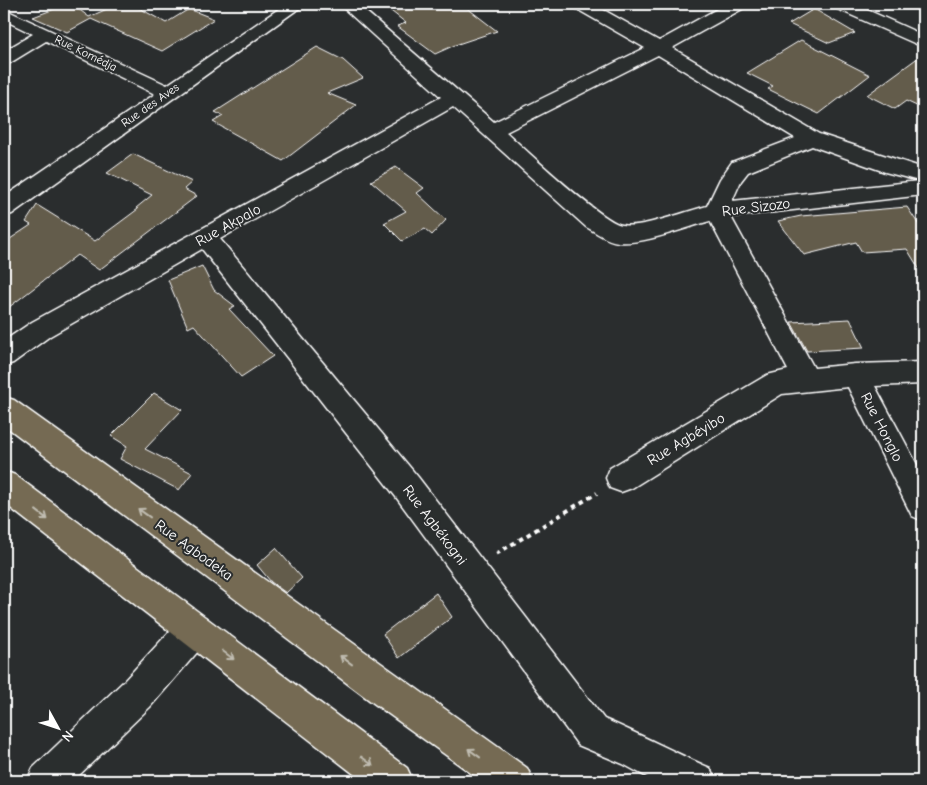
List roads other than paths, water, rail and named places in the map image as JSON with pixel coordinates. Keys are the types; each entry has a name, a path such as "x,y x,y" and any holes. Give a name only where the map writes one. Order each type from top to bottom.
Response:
{"main road":[{"name":"Rue Agbodeka","path":"4,410 514,781"},
{"path":"4,485 394,781"}],"street":[{"name":"Rue des Aves","path":"4,208 297,4"},
{"name":"Rue Sizozo","path":"346,4 594,221 618,234 639,233 716,211 923,188"},
{"path":"581,4 660,48 779,121 812,139 893,167 923,175"},
{"path":"492,131 660,48 738,4"},
{"path":"841,4 923,42"},
{"name":"Rue Komédja","path":"4,14 168,93"},
{"path":"4,59 46,34"},
{"name":"Rue Akpalo","path":"4,355 73,311 455,98"},
{"path":"807,380 716,211 730,179 740,167 812,139"},
{"name":"Rue Agbékogni","path":"205,237 407,487 592,732 636,751 693,780"},
{"name":"Rue Agbéyibo","path":"621,478 777,383 855,375 923,372"},
{"name":"Rue Honglo","path":"855,375 923,506"},
{"path":"46,781 137,694 194,630"}]}
